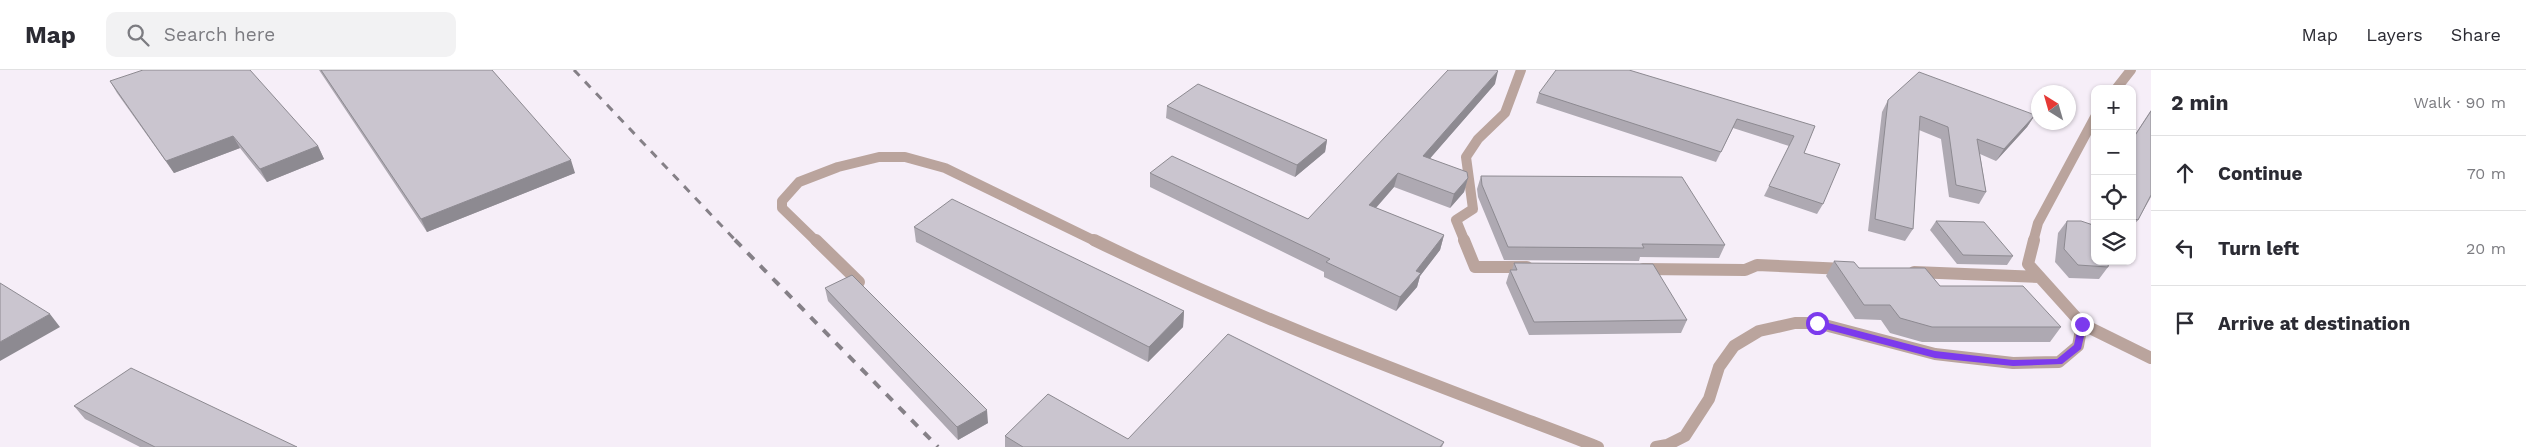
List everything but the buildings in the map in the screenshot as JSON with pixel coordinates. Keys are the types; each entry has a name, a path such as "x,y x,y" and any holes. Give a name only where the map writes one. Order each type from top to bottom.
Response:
{"lane":[{"path":"1521,70 1505,113 1478,139 1466,157 1473,210 1456,220 1475,267 1535,268"},
{"path":"2119,85 2131,70"},
{"path":"2091,125 2038,223 2028,264 2082,324 2151,358"},
{"path":"859,282 782,208 782,200 799,182 838,167 879,157 905,158 944,168 1174,279 1322,341 1598,447"},
{"path":"1635,269 1745,270 1757,265 1854,269"},
{"path":"1903,271 2039,277"},
{"path":"1656,447 1667,445 1685,436 1709,399 1719,367 1734,346 1759,331 1795,323 1817,323 1935,354 2013,363 2059,362 2078,346 2082,324"}],"railway":[{"path":"574,70 737,242"},
{"path":"735,240 938,447"}],"route":[{"path":"1817,323 1935,354 2013,363 2059,362 2078,346 2082,324"}]}
